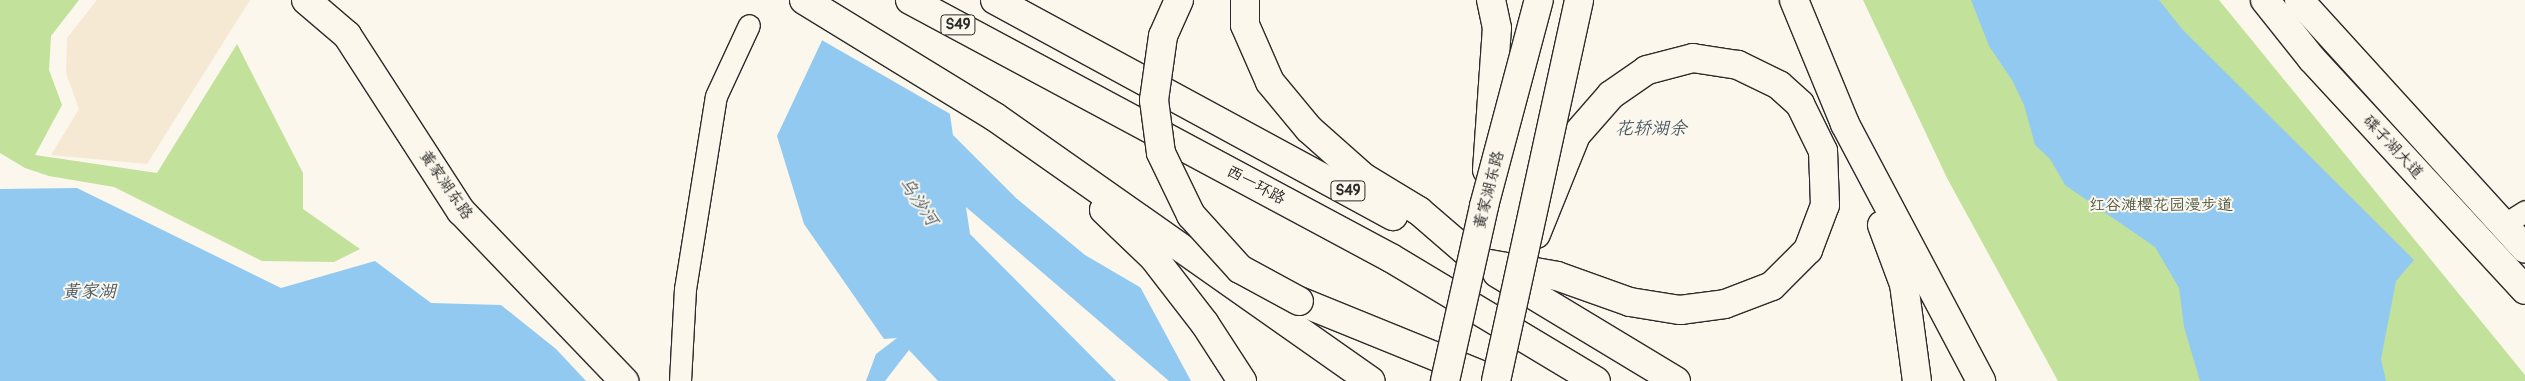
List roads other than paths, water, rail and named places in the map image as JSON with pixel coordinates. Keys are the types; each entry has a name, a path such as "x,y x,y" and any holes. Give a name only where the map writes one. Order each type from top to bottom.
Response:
{"main road":[{"name":"黄家湖东路","path":"306,0 347,35 461,211 624,381"},
{"path":"804,0 995,117 1371,381"},
{"name":"西一环路","path":"910,0 1391,258 1596,381"},
{"path":"1179,0 1163,36 1154,100 1161,152 1191,215 1240,269 1299,301 1496,381 1579,0"},
{"path":"1245,0 1245,25 1270,82 1309,129 1363,177 1419,211 1478,262 1557,276 1630,302 1680,310 1726,304 1772,286 1808,250 1825,205 1822,151 1800,104 1779,85 1738,65 1693,58 1647,70 1612,95 1576,135 1522,268"},
{"path":"1484,206 1497,28 1491,0"},
{"name":"黄家湖东路","path":"1446,381 1484,206 1538,0"},
{"path":"1794,0 1845,124 1904,284 1917,381"},
{"name":"碟子湖大道","path":"2265,0 2312,59 2525,290"},
{"name":"碟子湖大道","path":"2299,0 2514,218 2525,248"},
{"name":"S49","path":"1004,5 1478,262 1676,381"},
{"path":"995,117 1098,205 1154,258 1205,324 1242,381"},
{"path":"1845,124 1981,381"}],"street":[{"path":"680,381 685,289 716,96 749,25"}],"water":[{"path":"1971,0 2159,0 2182,29 2414,260 2396,281 2381,359 2386,381 2200,381 2184,327 2179,288 2155,247 2065,185 2050,159 2035,145 2024,105 2012,80 1989,46"},
{"name":"乌沙河","path":"826,32 949,108 953,135 1016,198 1085,255 1300,381 1169,381 966,207 970,234 1116,381 938,381 909,350 885,381 866,381 876,354 897,338 884,339 804,224 777,136"},
{"name":"黄家湖","path":"77,188 281,288 375,261 431,303 501,305 556,349 586,381 0,381 0,189"}],"water label":[{"name":"花轿湖余","path":"1651,129"}],"park label":[{"name":"红谷滩樱花园漫步道","path":"2161,205"}]}
